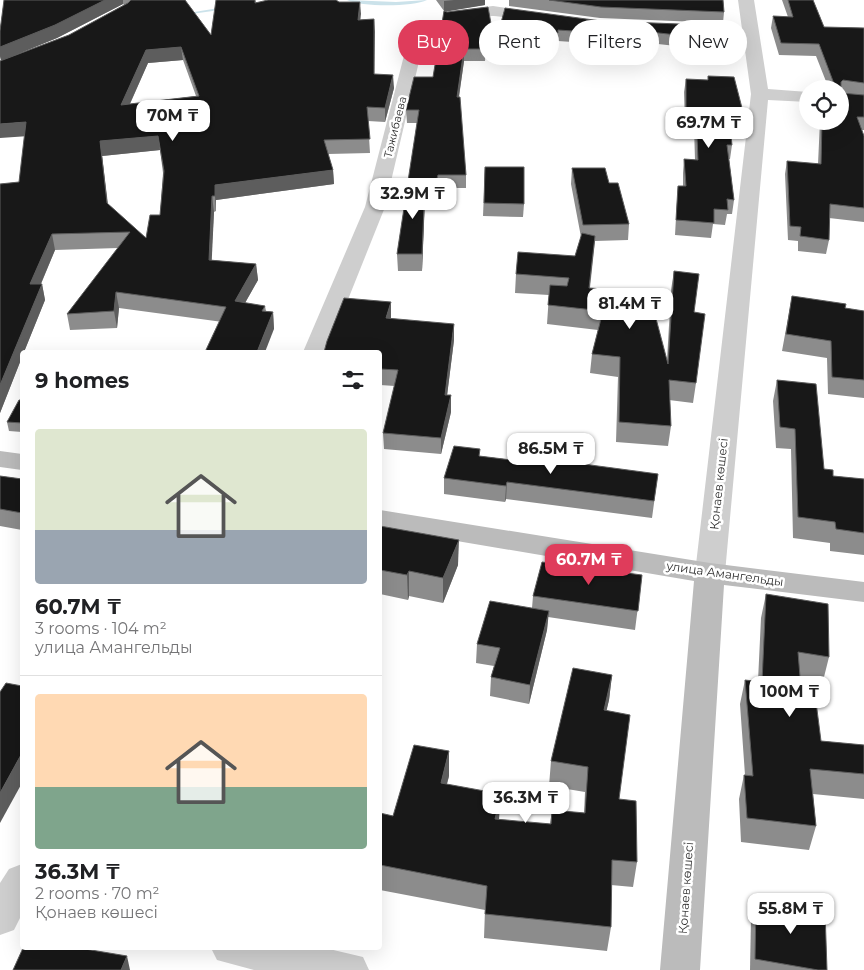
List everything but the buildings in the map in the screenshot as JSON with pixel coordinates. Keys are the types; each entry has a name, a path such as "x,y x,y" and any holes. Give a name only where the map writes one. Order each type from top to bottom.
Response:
{"main road":[{"path":"0,459 20,462"},
{"name":"улица Амангельды","path":"382,519 710,573 864,592"},
{"name":"Қонаев көшесі","path":"680,970 710,573"}],"street":[{"name":"Қонаев көшесі","path":"710,573 760,94 741,30 746,0"},
{"path":"447,17 492,6 555,20"},
{"name":"Тажибаева","path":"316,350 376,207 410,65"},
{"path":"760,94 799,96"},
{"path":"242,950 350,970"}],"waterway":[{"path":"349,0 378,3 425,0"},
{"path":"184,14 225,8"}]}
